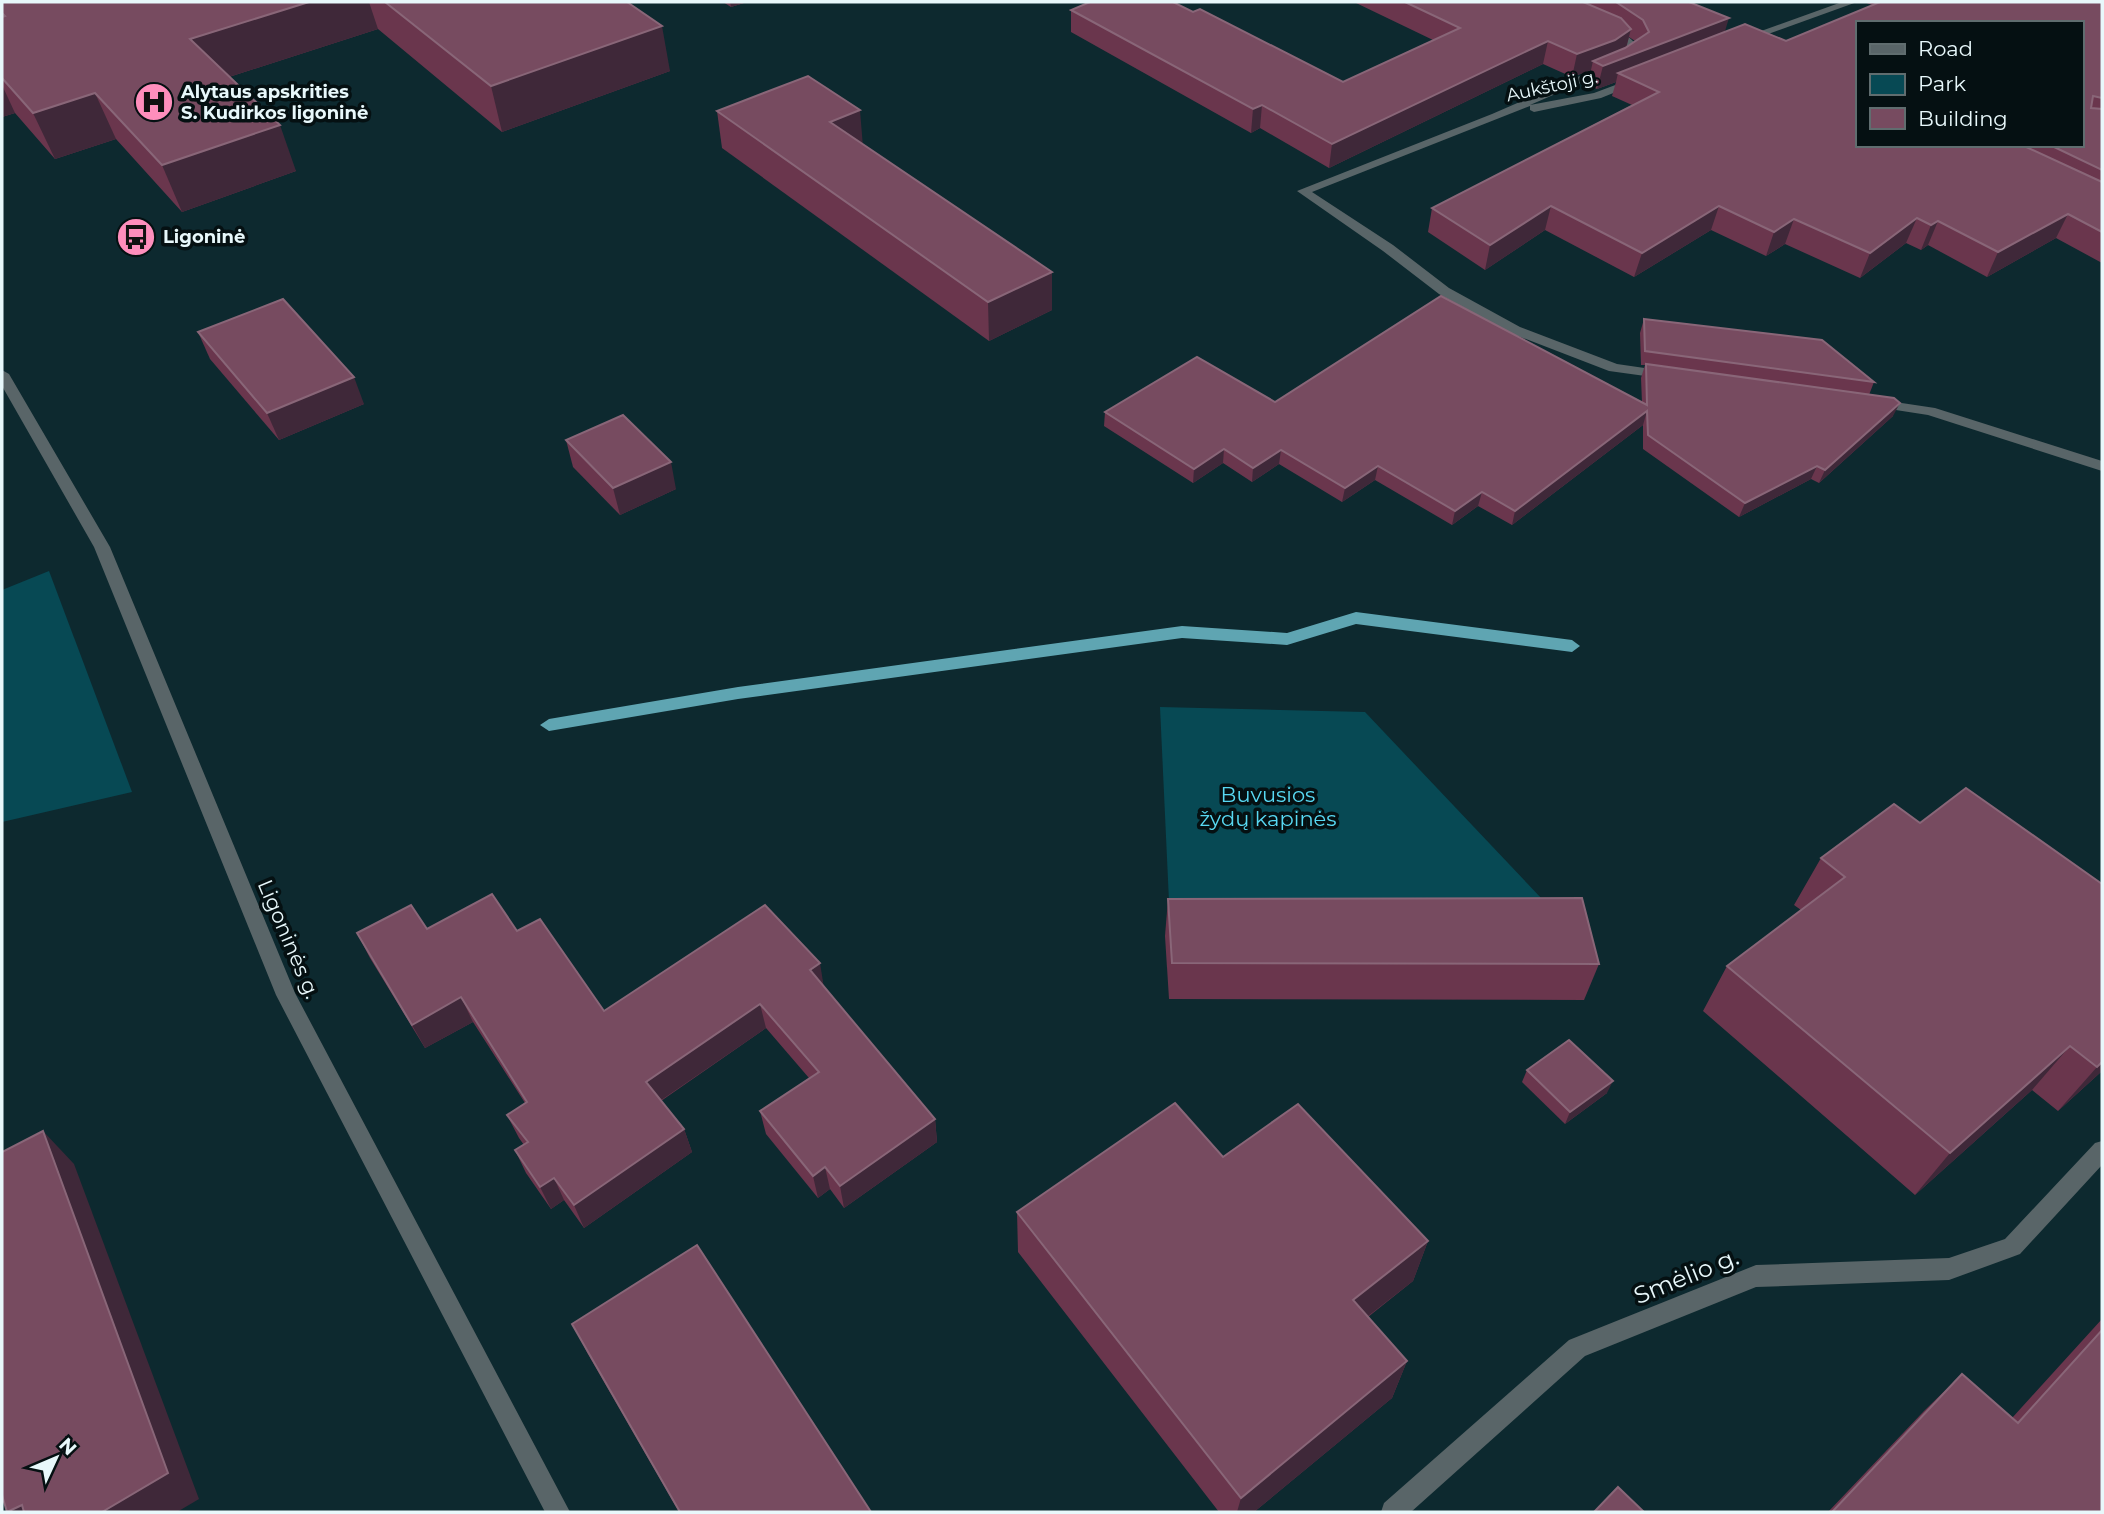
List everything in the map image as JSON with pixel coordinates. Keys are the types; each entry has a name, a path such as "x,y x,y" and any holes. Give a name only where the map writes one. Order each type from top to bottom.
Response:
{"street":[{"path":"1726,46 1852,2"},
{"path":"1598,27 1621,37 1635,52 1614,67 1303,191 1444,291 1515,330 1614,368 1680,377"},
{"name":"Aukštoji g.","path":"1496,116 1597,96 1644,77"},
{"name":"Ligoninės g.","path":"2,374 102,547 286,995 558,1512"},
{"path":"1864,402 1930,411 2102,466"},
{"name":"Smėlio g.","path":"1393,1512 1577,1348 1756,1276 1949,1269 2012,1247 2102,1150"}],"green space":[{"path":"49,571 132,792 2,822 2,590"},
{"name":"Buvusios žydų kapinės","path":"1160,707 1365,712 1542,899 1169,901"}],"building":[{"path":"2,2 309,2 190,39 280,125 162,165 95,93 33,113 2,78 2,17 5,16 2,13"},
{"path":"385,2 627,2 662,26 491,86"},
{"path":"1090,2 1173,2 1193,12 1200,9 1343,82 1460,28 1405,2 1583,2 1621,18 1631,29 1615,40 1577,54 1548,41 1332,144 1262,105 1253,109 1071,10"},
{"path":"1616,2 1689,2 1729,18 1603,66 1593,61 1625,48 1649,32 1643,20"},
{"path":"1880,2 2102,2 2102,98 2093,96 2091,108 2102,109 2102,170 2054,147 2083,147 2083,21 1856,21 1856,147 2026,147 2102,182 2102,232 2068,214 1998,252 1938,221 1931,225 1917,218 1870,253 1794,219 1774,232 1719,206 1642,253 1551,206 1490,245 1432,208 1659,92 1618,73 1745,24 1786,41"},
{"path":"808,76 860,110 830,122 1052,272 988,302 717,111"},
{"path":"1441,296 1647,405 1646,364 1894,398 1900,403 1825,470 1817,466 1745,503 1648,435 1647,411 1515,511 1482,492 1455,511 1378,466 1345,488 1281,450 1253,468 1224,449 1194,469 1105,412 1197,357 1275,402"},
{"path":"283,299 354,377 267,413 198,332"},
{"path":"1644,319 1822,340 1874,382 1645,351"},
{"path":"623,415 671,462 613,488 566,440"},
{"path":"1966,788 2102,884 2102,1062 2097,1067 2070,1046 1950,1153 1727,966 1845,877 1821,858 1894,804 1920,823"},
{"path":"492,894 517,931 540,919 604,1011 765,905 820,963 810,970 935,1119 840,1186 825,1167 813,1176 760,1111 819,1072 760,1004 646,1082 684,1129 574,1205 554,1178 540,1187 515,1150 528,1142 507,1115 527,1102 461,997 412,1025 357,933 411,905 427,929"},
{"path":"1582,898 1599,964 1172,963 1168,899"},
{"path":"1569,1040 1613,1081 1570,1112 1527,1070"},
{"path":"1175,1103 1223,1157 1298,1104 1428,1241 1353,1300 1407,1361 1241,1498 1017,1212"},
{"path":"43,1131 168,1473 102,1512 24,1512 22,1505 7,1512 2,1495 2,1152"},
{"path":"697,1245 871,1512 680,1512 572,1324"},
{"path":"2102,1330 2102,1512 1832,1512 1962,1374 2018,1423"},
{"path":"1618,1487 1644,1512 1594,1512"}],"waterway":[{"path":"549,725 738,693 1182,632 1287,639 1356,618 1572,646"}],"place":[{"name":"Alytaus apskrities S. Kudirkos ligoninė","path":"154,102"},
{"name":"Ligoninė","path":"136,237"}]}
